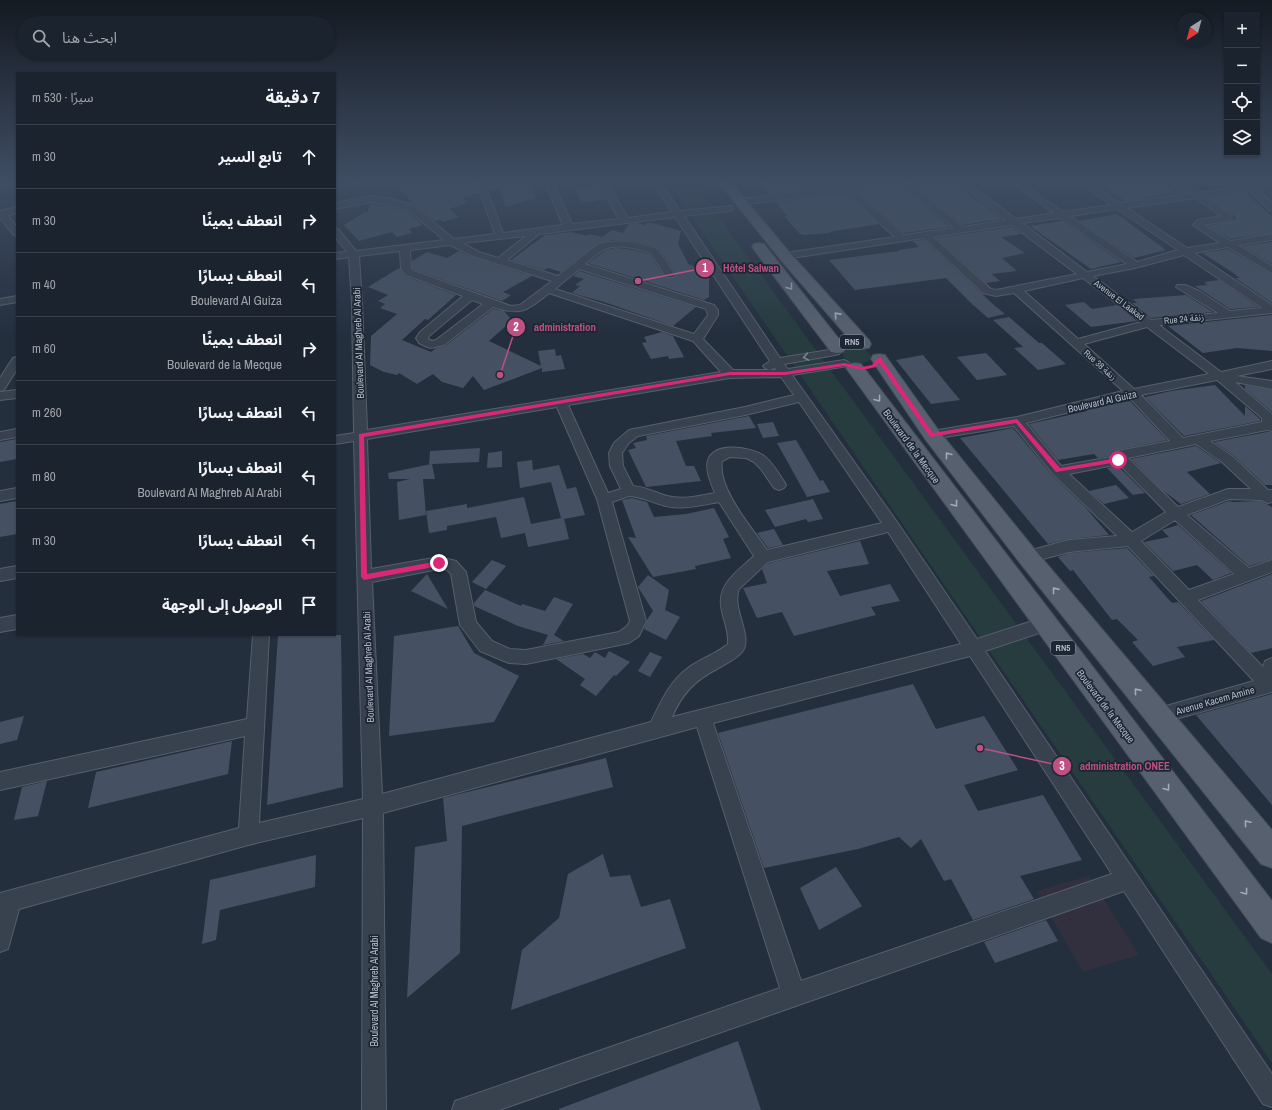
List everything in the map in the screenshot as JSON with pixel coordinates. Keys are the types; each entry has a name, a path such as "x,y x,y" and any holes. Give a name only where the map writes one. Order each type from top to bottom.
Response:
{"main road":[{"name":"RN5","path":"760,231 785,256 871,352 932,435 1028,557 1272,853"},
{"name":"Boulevard de la Mecque","path":"752,238 1045,624 1272,927"},
{"name":"RN5","path":"843,358 845,343 871,352"},
{"path":"843,358 869,368 874,366 871,352"}],"street":[{"path":"439,231 452,242 476,254 560,280"},
{"path":"498,231 500,236"},
{"path":"336,256 546,231"},
{"path":"688,231 892,526 972,648 1272,1095"},
{"path":"893,231 902,239"},
{"path":"785,256 957,231"},
{"name":"Avenue El Laakad","path":"1027,231 1150,322 1221,377 1270,422"},
{"path":"1085,231 1135,266"},
{"path":"1156,231 1272,310"},
{"path":"1207,231 1272,270"},
{"path":"336,232 354,254"},
{"path":"500,261 536,232"},
{"path":"926,236 987,291 996,293 1135,266 1187,251 1272,236"},
{"path":"405,248 406,269 410,272 470,296 510,309 524,307 600,247 613,244 628,244 655,251 670,275"},
{"name":"Boulevard Al Maghreb Al Arabi","path":"354,254 373,806 374,1110"},
{"path":"577,265 710,307 713,310 713,314 696,339"},
{"path":"1180,287 1195,293 1227,314"},
{"path":"546,289 696,339 730,374"},
{"name":"Rue 38 زنقة","path":"1016,290 1132,393 1180,444"},
{"path":"470,296 424,334 422,338 423,341 431,345 440,343 491,303"},
{"path":"0,302 16,299"},
{"name":"Rue 24 زنقة","path":"1076,343 1150,322 1272,310"},
{"path":"336,440 730,374 756,373 781,367 843,358"},
{"path":"0,387 16,362"},
{"name":"Boulevard Al Guiza","path":"932,435 1017,421 1132,393 1221,377 1272,365"},
{"path":"1221,377 1272,385"},
{"path":"0,396 16,394"},
{"path":"628,492 614,459 617,446 622,440 634,433 745,411 802,397"},
{"path":"364,577 439,563 451,565 458,572 468,625 486,646 509,656 526,657 623,638 633,631 638,621 604,499 561,402"},
{"path":"1017,421 1058,471 1131,540 1270,684"},
{"path":"1118,456 1199,440 1270,422"},
{"path":"0,436 16,433"},
{"path":"1199,440 1227,459 1270,497"},
{"path":"763,557 723,496 714,465 716,458 722,454 733,451 756,457 766,466 778,485"},
{"path":"1058,471 1118,460 1118,456"},
{"path":"1118,456 1176,513 1246,575"},
{"path":"604,499 628,492 641,492 667,501 687,502 723,496"},
{"path":"0,496 16,493"},
{"path":"1028,557 1069,546 1131,540 1176,513 1228,494 1270,497"},
{"path":"657,730 679,686 690,676 728,655 736,647 737,634 728,609 729,594 732,586 763,557 892,526"},
{"path":"1186,598 1272,566"},
{"path":"0,575 16,572"},
{"path":"0,625 16,622"},
{"path":"0,941 5,903 248,835 373,806 972,648 1045,624"},
{"path":"248,835 261,636"},
{"name":"Avenue Kacem Amine","path":"1158,716 1270,684"},
{"path":"702,719 794,995"},
{"path":"0,781 254,726"},
{"path":"464,1110 1127,879"}],"shaded area":[{"path":"1089,876 1139,955 1083,972 1036,891"}],"green space":[{"path":"702,231 729,231 1272,974 1272,1063"},
{"path":"849,348 866,350 871,358 866,362 860,363 849,361 843,355 844,351"}],"building":[{"path":"349,231 410,231 412,233 397,237 392,232 359,241"},
{"path":"611,231 623,233 624,231 681,231 678,244 688,263 687,264 708,270 709,272 709,297 704,300 588,263 606,250 616,248 628,249 650,254 665,278 675,278 676,274 659,248 635,242 612,240 597,244 561,272 548,268 544,270 511,260 545,235 571,232 587,236 590,234 602,237"},
{"path":"797,231 836,231 829,232 830,233 800,234"},
{"path":"902,231 921,231 904,233"},
{"path":"986,231 1017,231 1021,234 1001,237 1025,253 1002,258 1017,271 992,274 1000,281 986,283 936,238"},
{"path":"1037,231 1076,231 1121,262 1091,269"},
{"path":"1094,231 1140,231 1166,250 1134,258"},
{"path":"1216,231 1272,231 1272,233 1231,239"},
{"path":"924,240 1005,314 988,318 946,278 855,290 829,260 919,247 913,241"},
{"path":"1272,242 1272,264 1242,246"},
{"path":"1228,249 1272,274 1272,303 1235,278 1240,278 1232,272 1202,253"},
{"path":"459,251 532,276 503,292 511,295 502,301 415,270 412,267 412,261 427,252 447,258"},
{"path":"399,268 405,276 456,295 428,320 425,319 402,340 431,352 436,348 445,346 493,309 504,311 522,332 507,325 489,341 541,366 538,351 555,349 556,356 561,355 565,369 542,372 542,368 484,390 473,376 463,388 442,382 433,374 417,384 399,373 397,375 384,372 370,365 371,336 397,314 380,308 385,304 378,301 388,295 368,287"},
{"path":"579,271 696,307 673,326 604,302 572,293 580,286 575,285 584,279 573,276"},
{"path":"1219,280 1258,307 1230,309 1195,286 1207,285 1204,282"},
{"path":"1186,295 1213,312 1151,318 1132,303 1137,303 1133,299"},
{"path":"1084,302 1092,309 1117,305 1137,321 1091,327 1065,305"},
{"path":"1272,315 1272,351 1237,348 1203,353 1168,326"},
{"path":"1009,317 1066,364 1038,370 1014,348 1023,347 993,320"},
{"path":"662,332 673,336 684,357 669,359 668,356 651,359 642,343 647,342 644,337"},
{"path":"986,353 1007,375 977,380 957,357"},
{"path":"923,355 960,400 931,404 896,360"},
{"path":"1215,385 1245,416 1245,406 1260,419 1260,421 1184,436 1145,397 1171,391"},
{"path":"1245,385 1272,390 1272,412 1245,389"},
{"path":"1130,401 1167,440 1118,450 1112,452 1110,456 1098,458 1094,454 1058,460 1029,424 1087,411 1085,410 1097,407"},
{"path":"749,416 756,428 711,433 712,436 676,441 686,466 694,466 701,481 646,487 628,450 636,448 633,443 647,440 646,436"},
{"path":"773,422 779,436 763,438 757,424"},
{"path":"1013,428 1052,475 1086,508 1109,535 1069,539 1048,544 960,438"},
{"path":"1272,432 1272,485 1265,485 1233,455 1214,442"},
{"path":"16,439 16,459 0,462 0,442"},
{"path":"796,440 820,481 823,480 830,492 807,497 777,443"},
{"path":"1196,446 1221,463 1187,472 1210,494 1181,504 1162,490 1131,459"},
{"path":"480,448 479,462 432,464 435,479 423,479 426,515 399,520 397,482 410,479 389,479 388,473 431,464 429,464 430,451"},
{"path":"502,451 502,467 487,468 488,453"},
{"path":"532,460 533,470 559,465 567,489 576,487 585,515 564,519 569,539 528,547 525,533 501,538 496,517 447,526 447,530 429,533 426,511 467,504 467,508 524,497 531,524 561,518 551,482 520,488 517,462"},
{"path":"1118,466 1145,493 1133,495 1107,468"},
{"path":"1116,485 1129,498 1104,504 1089,491"},
{"path":"632,498 647,502 654,517 686,514 714,508 729,537 723,539 731,558 695,566 696,569 653,577 628,537 636,538 622,500"},
{"path":"813,499 823,519 808,522 806,519 775,527 765,510"},
{"path":"16,501 16,534 0,537 0,504"},
{"path":"1229,501 1261,501 1272,507 1272,559 1249,566 1191,515"},
{"path":"1178,525 1231,573 1213,580 1197,565 1173,571 1144,542 1169,537 1162,530"},
{"path":"774,529 783,545 768,548 757,533"},
{"path":"860,541 869,564 827,571 840,596 890,584 900,601 871,607 876,615 794,636 782,612 757,618 743,588 767,583 762,569 769,563"},
{"path":"1127,548 1154,576 1149,577 1170,601 1173,603 1178,602 1214,640 1177,647 1185,657 1153,666 1132,642 1138,640 1117,619 1112,620 1073,570 1070,571 1058,557 1069,553"},
{"path":"492,560 506,566 486,589 472,582"},
{"path":"427,574 448,609 411,591"},
{"path":"1272,574 1272,648 1251,653 1201,601"},
{"path":"648,575 669,590 665,610 680,617 666,640 644,629 647,620 653,611 638,587"},
{"path":"485,590 521,606 522,604 545,611 554,597 573,604 554,635 564,641 543,645 548,635 518,626 474,606 474,603"},
{"path":"458,626 474,653 519,676 494,722 389,736 394,636"},
{"path":"341,635 343,787 267,805 278,636"},
{"path":"609,651 630,662 616,676 614,675 596,696 580,685 585,679 556,659 583,654 590,658 595,652 605,658"},
{"path":"650,652 662,657 650,677 638,671"},
{"path":"913,684 936,729 984,716 1018,770 964,785 978,811 1043,795 1082,860 1020,876 1034,899 973,920 951,879 944,881 921,839 911,848 899,837 858,849 764,868 718,733"},
{"path":"1272,694 1272,805 1196,715"},
{"path":"24,716 17,740 0,744 0,722"},
{"path":"232,741 228,774 88,808 96,772"},
{"path":"606,758 613,787 462,826 460,953 407,998 415,847 447,841 443,798"},
{"path":"47,781 38,816 14,820 22,787"},
{"path":"603,854 610,877 630,875 641,907 670,899 686,948 511,1010 522,950 559,918 568,874"},
{"path":"316,855 315,887 220,910 216,940 202,944 210,880"},
{"path":"836,867 862,906 819,930 800,888"},
{"path":"1046,920 1058,941 995,963 984,942"},
{"path":"738,1041 761,1110 559,1110 559,1109"}],"place":[{"name":"Hôtel Salwan","path":"638,281"},
{"name":"administration","path":"500,375"},
{"name":"administration ONEE","path":"980,748"}],"route":[{"path":"439,563 364,577 361,436 730,374 785,373 844,364 855,368 869,368 878,363 880,359 932,435 1017,421 1058,471 1118,460"}]}
